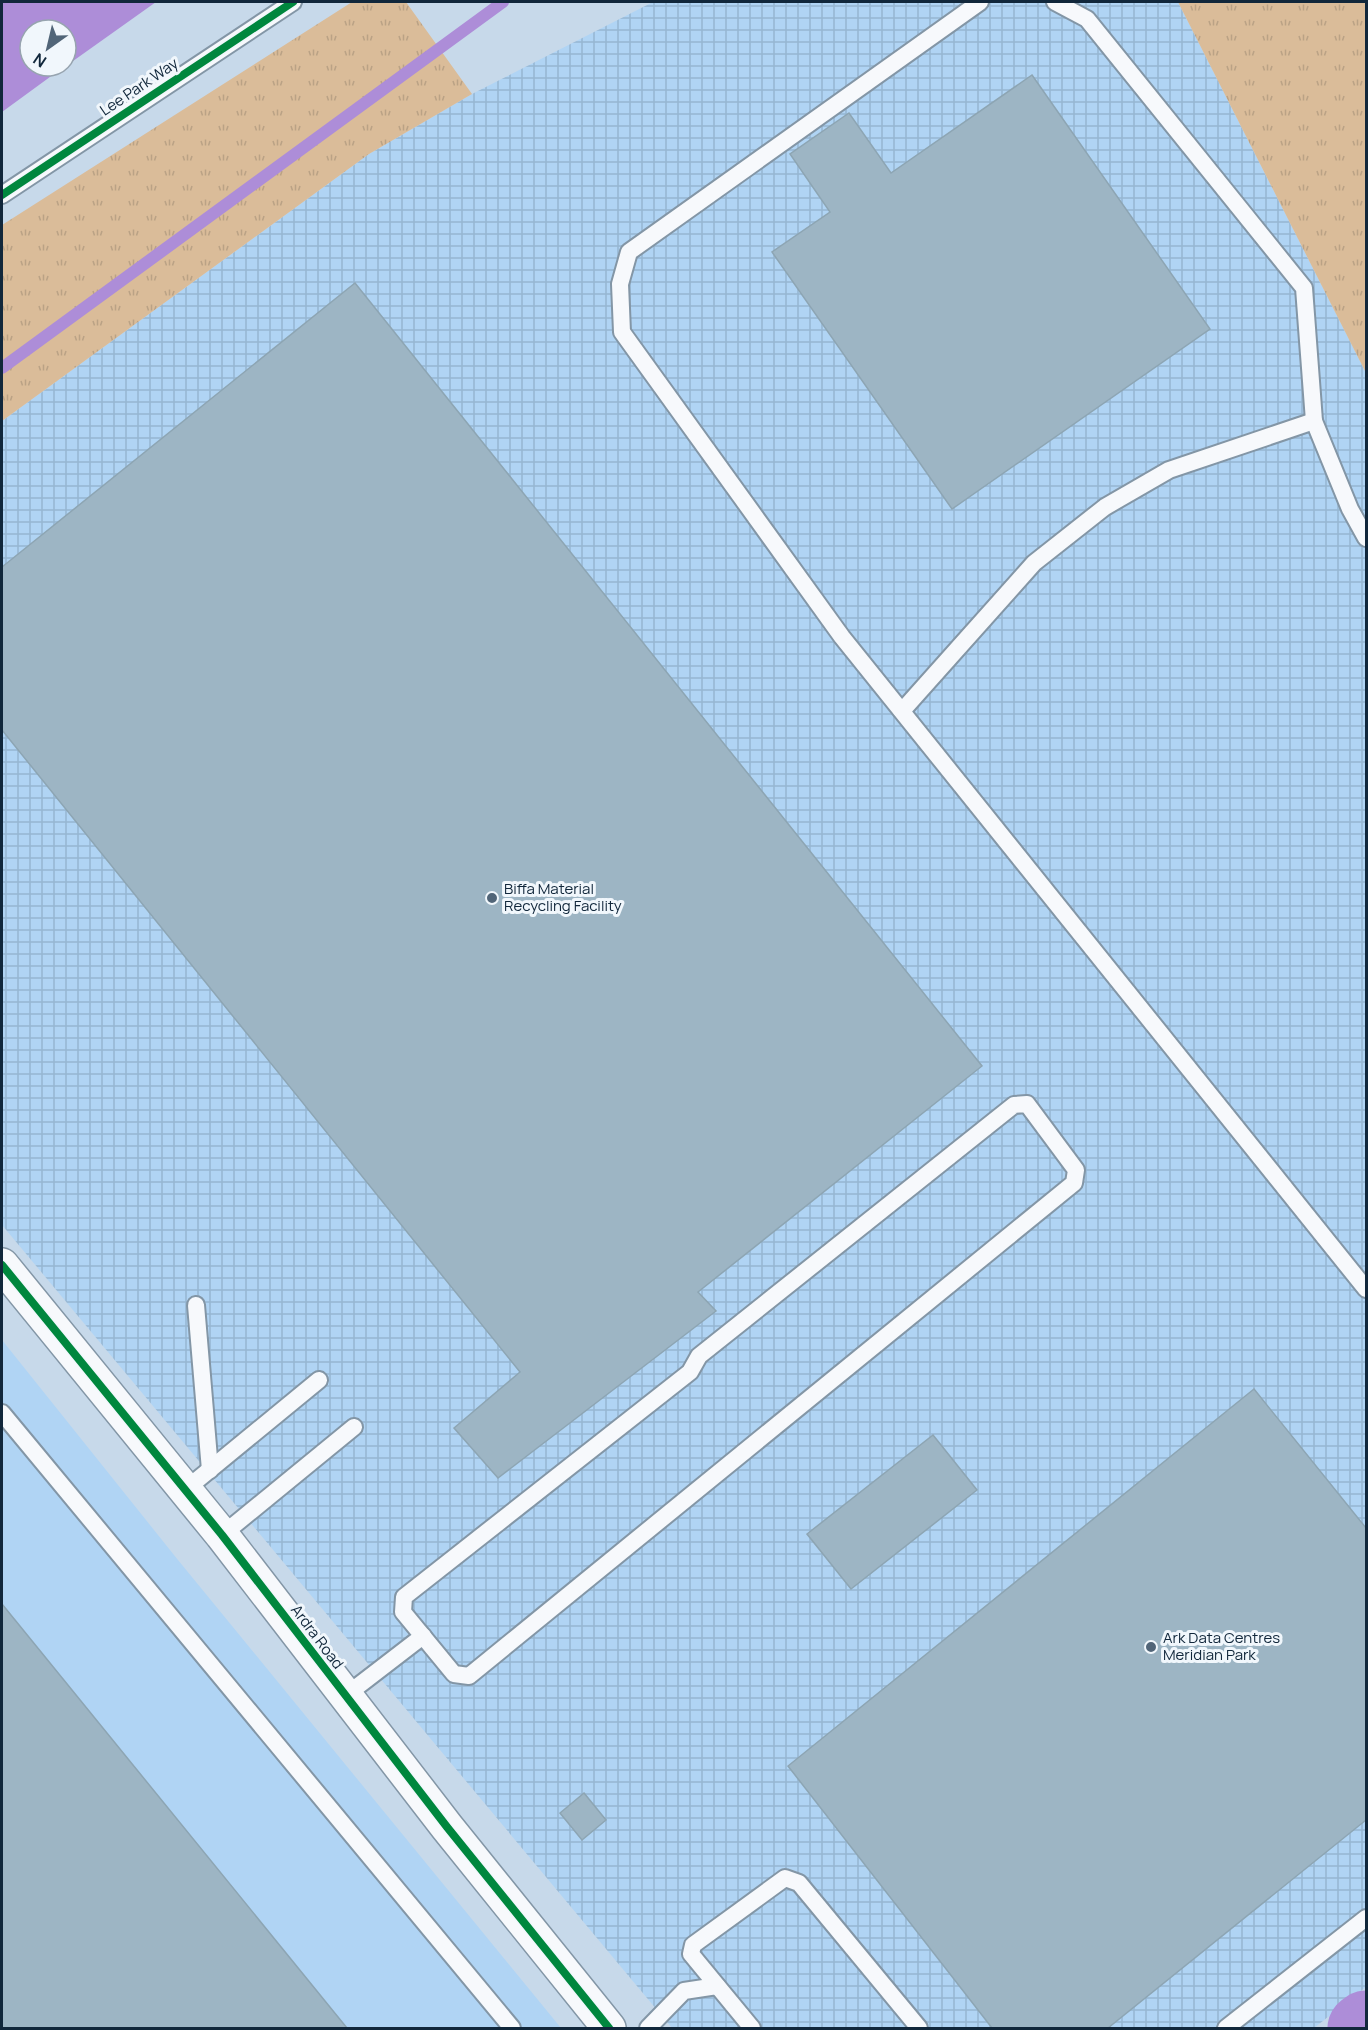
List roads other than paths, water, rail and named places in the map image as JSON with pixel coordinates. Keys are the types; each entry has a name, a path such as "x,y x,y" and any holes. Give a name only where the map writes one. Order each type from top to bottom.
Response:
{"street":[{"name":"Ardra Road","path":"2,1265 222,1535 447,1827 609,2028"}],"lane":[{"name":"Lee Park Way","path":"2,195 293,2"},
{"path":"980,2 629,252 620,284 622,332 842,637 1366,1290"},
{"path":"1055,2 1087,19 1304,288 1314,421 1350,509 1366,538"},
{"path":"902,711 1034,563 1105,507 1169,470 1314,421"},
{"path":"1027,1104 1076,1170 1074,1183 469,1676 454,1674 423,1636 402,1612 404,1597 690,1372 699,1356 1005,1112 1014,1105 1027,1104"},
{"path":"196,1305 210,1470"},
{"path":"184,1490 319,1380"},
{"path":"2,1413 512,2028"},
{"path":"222,1535 354,1427"},
{"path":"345,1696 423,1636"},
{"path":"752,2028 691,1954 693,1945 785,1878 799,1883 919,2028"},
{"path":"1226,2028 1366,1918"},
{"path":"648,2028 684,1991 717,1986"}],"waterway":[{"path":"2,368 503,2"},
{"path":"1362,2028 1366,2025"}],"place":[{"name":"Biffa Material Recycling Facility","path":"492,898"},
{"name":"Ark Data Centres Meridian Park","path":"1151,1647"}]}
